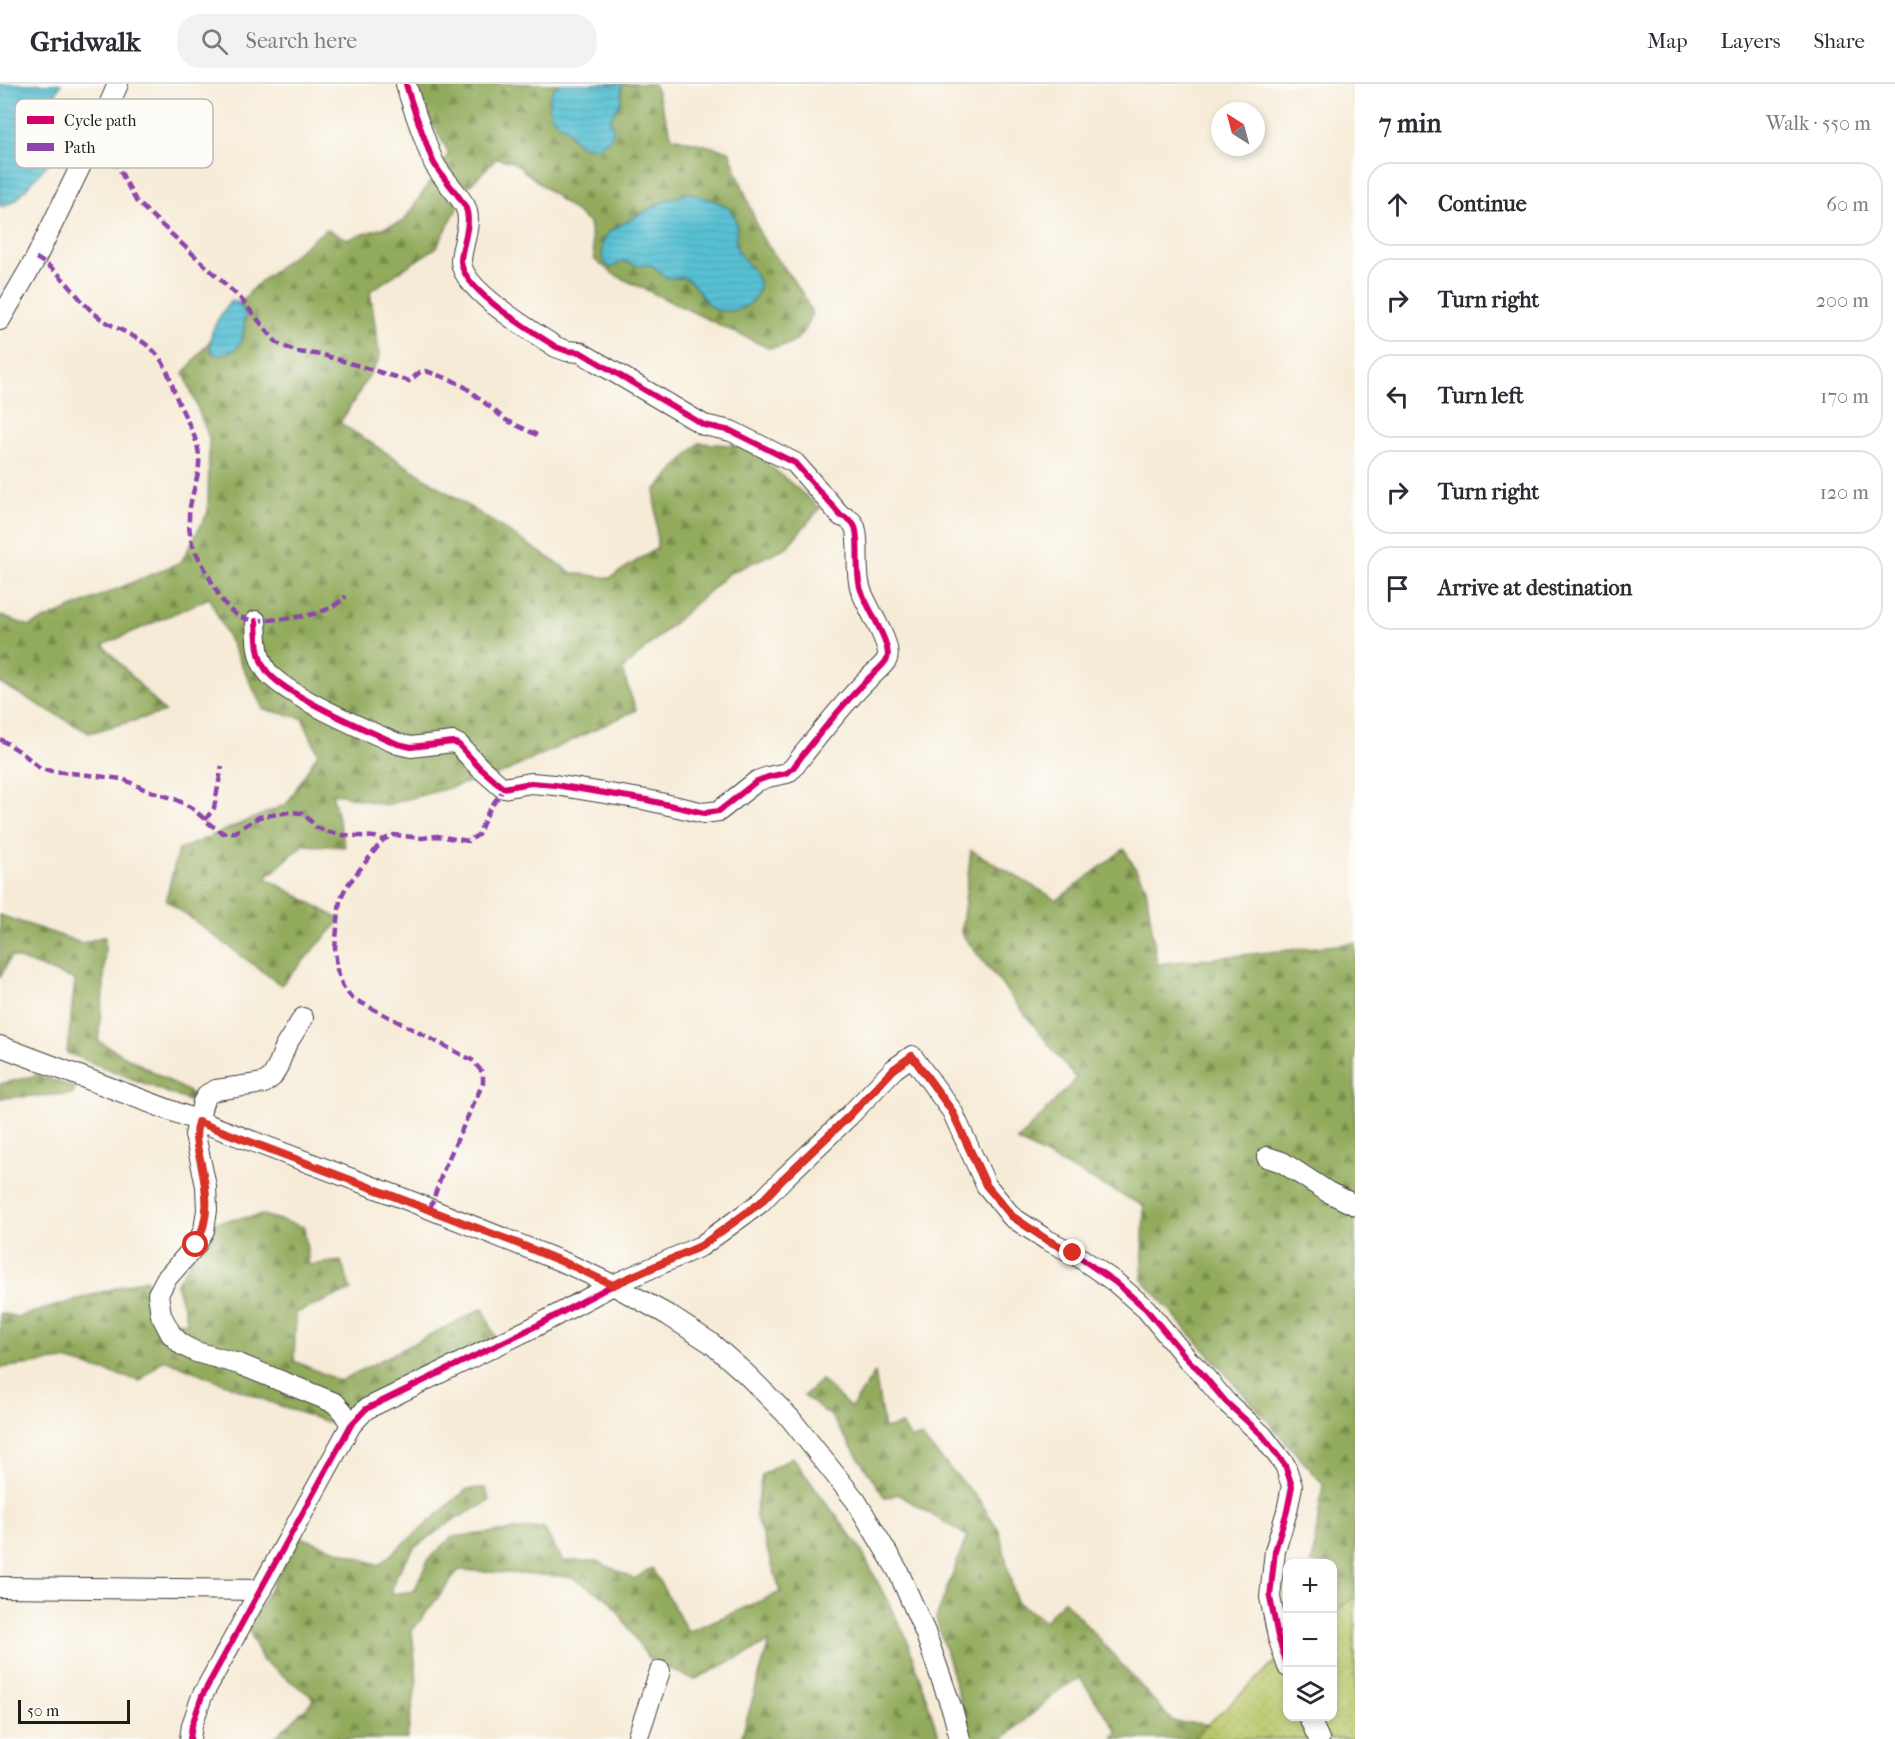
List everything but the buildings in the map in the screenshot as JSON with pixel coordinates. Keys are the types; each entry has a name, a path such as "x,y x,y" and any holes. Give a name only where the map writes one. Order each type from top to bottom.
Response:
{"street":[{"path":"112,99 118,84"},
{"path":"256,621 260,660 266,671 279,682 334,714 398,744 411,747 453,742 459,745 503,788 531,783 555,785 647,800 704,813 718,811 757,781 787,773 793,768 832,719 887,659 888,648 883,634 867,607 859,586 855,527 849,519 841,516 795,463 731,431 704,425 580,352 556,347 481,294 468,279 462,270 461,261 467,222 465,207 434,164 405,84"},
{"path":"0,320 36,258 80,168"},
{"path":"303,1018 286,1045 272,1077 255,1086 216,1090 208,1094 203,1102 195,1135 206,1186 207,1210 204,1230 196,1245 166,1279 158,1294 160,1315 171,1334 182,1345 196,1352 239,1364 335,1403 351,1425"},
{"path":"0,1046 568,1264 668,1315 711,1343 790,1418 856,1501 898,1571 912,1602 929,1642 960,1739"},
{"path":"190,1739 192,1725 202,1696 351,1425 366,1410 536,1326 613,1285 701,1246 760,1203 894,1069 912,1056 952,1111 986,1185 1012,1216 1047,1240 1090,1264 1146,1308 1189,1361 1226,1402 1262,1435 1285,1465 1292,1486 1275,1551 1269,1597 1283,1654"},
{"path":"1267,1157 1282,1162 1328,1192 1355,1205"},
{"path":"0,1587 261,1590"},
{"path":"637,1739 660,1671"},
{"path":"1310,1721 1319,1739"}],"green space":[{"path":"451,84 654,84 672,137 729,151 761,236 803,294 812,314 796,340 768,348 615,275 595,260 589,223 513,162 497,158 468,187 437,247 370,291 380,358 340,423 572,573 610,578 657,548 655,490 699,443 747,446 820,508 787,547 728,574 622,670 636,710 503,773 386,805 332,793 345,847 303,845 266,878 341,920 281,985 166,900 178,850 287,804 318,753 302,718 263,709 209,598 103,645 165,712 89,733 0,683 0,615 29,626 181,562 208,512 209,438 184,373 254,287 326,229 348,239 404,221 449,153 411,87"},
{"path":"1124,849 1146,887 1157,964 1355,943 1355,1739 1113,1739 1117,1731 1080,1678 1062,1688 1003,1739 971,1739 936,1618 967,1536 898,1494 885,1498 831,1416 804,1396 821,1380 851,1408 875,1373 884,1429 901,1425 912,1438 921,1437 979,1500 999,1530 1016,1602 1045,1621 1064,1600 1173,1722 1223,1725 1283,1717 1283,1721 1337,1721 1337,1559 1313,1559 1323,1484 1142,1279 1144,1206 1017,1141 1076,1079 961,933 971,850 1057,900"},
{"path":"0,915 82,943 105,936 104,985 98,1041 194,1095 189,1101 67,1053 75,980 11,956 0,978"},
{"path":"38,1075 75,1088 73,1094 0,1098 0,1084"},
{"path":"263,1215 304,1227 309,1265 341,1261 351,1290 296,1313 294,1361 340,1381 483,1308 496,1339 360,1403 338,1426 275,1404 164,1359 140,1381 65,1360 0,1368 0,1313 18,1317 146,1279 155,1320 188,1322 176,1284 216,1222"},
{"path":"792,1457 860,1548 906,1637 940,1739 741,1739 769,1642 694,1680 648,1658 611,1601 572,1577 459,1570 412,1631 417,1680 407,1739 273,1739 315,1699 263,1661 248,1628 300,1537 379,1565 467,1489 485,1488 490,1501 452,1521 414,1548 396,1576 391,1594 414,1591 428,1560 452,1537 543,1527 563,1561 597,1561 634,1579 652,1568 688,1632 781,1592 755,1514 762,1475"},
{"path":"1355,1597 1355,1739 1192,1739 1283,1655 1283,1721 1337,1721 1337,1611"}],"water":[{"path":"0,84 61,84 53,99 15,99 15,168 44,168 17,199 5,206 0,206"},
{"path":"559,84 622,84 621,102 610,119 614,132 610,138 600,145 589,147 577,142 564,126 554,120 549,104 552,93"},
{"path":"688,193 722,204 736,219 736,245 758,279 759,287 757,295 743,308 726,311 713,308 686,279 668,278 650,265 640,266 623,261 611,268 604,260 603,244 611,230 662,202"},
{"path":"231,301 238,302 246,313 243,337 233,351 216,355 212,353 210,339 218,319"}],"marked path":[{"path":"119,168 136,201 240,298 277,343 297,352 323,355 409,381 420,372 426,371 452,380 465,387 506,420 541,437"},
{"path":"36,258 58,274 95,314 151,348 165,367 198,448 199,464 190,510 189,526 192,541 195,552 230,610 243,618 252,620 306,616 324,611 346,596"},
{"path":"0,739 45,770 123,779 175,799 192,808 223,833 235,832 259,817 290,812 301,813 316,827 326,831 383,840"},
{"path":"205,820 214,808 222,766"},
{"path":"430,1209 443,1171 483,1083 483,1073 472,1060 352,998 343,987 337,969 335,948 340,900 346,887 383,840 394,835 422,838 437,836 468,841 478,835 488,812 503,788"}],"cycle path":[{"path":"256,621 260,659 275,680 307,701 398,744 411,747 453,742 459,745 503,788 531,783 555,785 647,800 704,813 719,811 757,781 787,773 793,768 840,709 887,659 886,644 860,587 855,527 841,516 795,463 731,431 704,425 580,352 556,347 516,321 472,284 464,271 461,260 468,226 467,212 462,201 434,162 406,84"},
{"path":"190,1739 192,1725 202,1696 351,1425 366,1409 536,1326 613,1285 701,1246 760,1203 894,1069 912,1056 952,1111 986,1185 1012,1217 1047,1240 1073,1253 1115,1282 1146,1309 1226,1402 1262,1435 1285,1465 1292,1486 1275,1551 1270,1597 1283,1652"}],"route":[{"path":"196,1245 204,1230 207,1210 206,1186 195,1135 198,1122 405,1199 568,1264 613,1285 701,1246 760,1203 894,1069 912,1056 952,1111 986,1185 1012,1216 1047,1240 1073,1253"}]}
